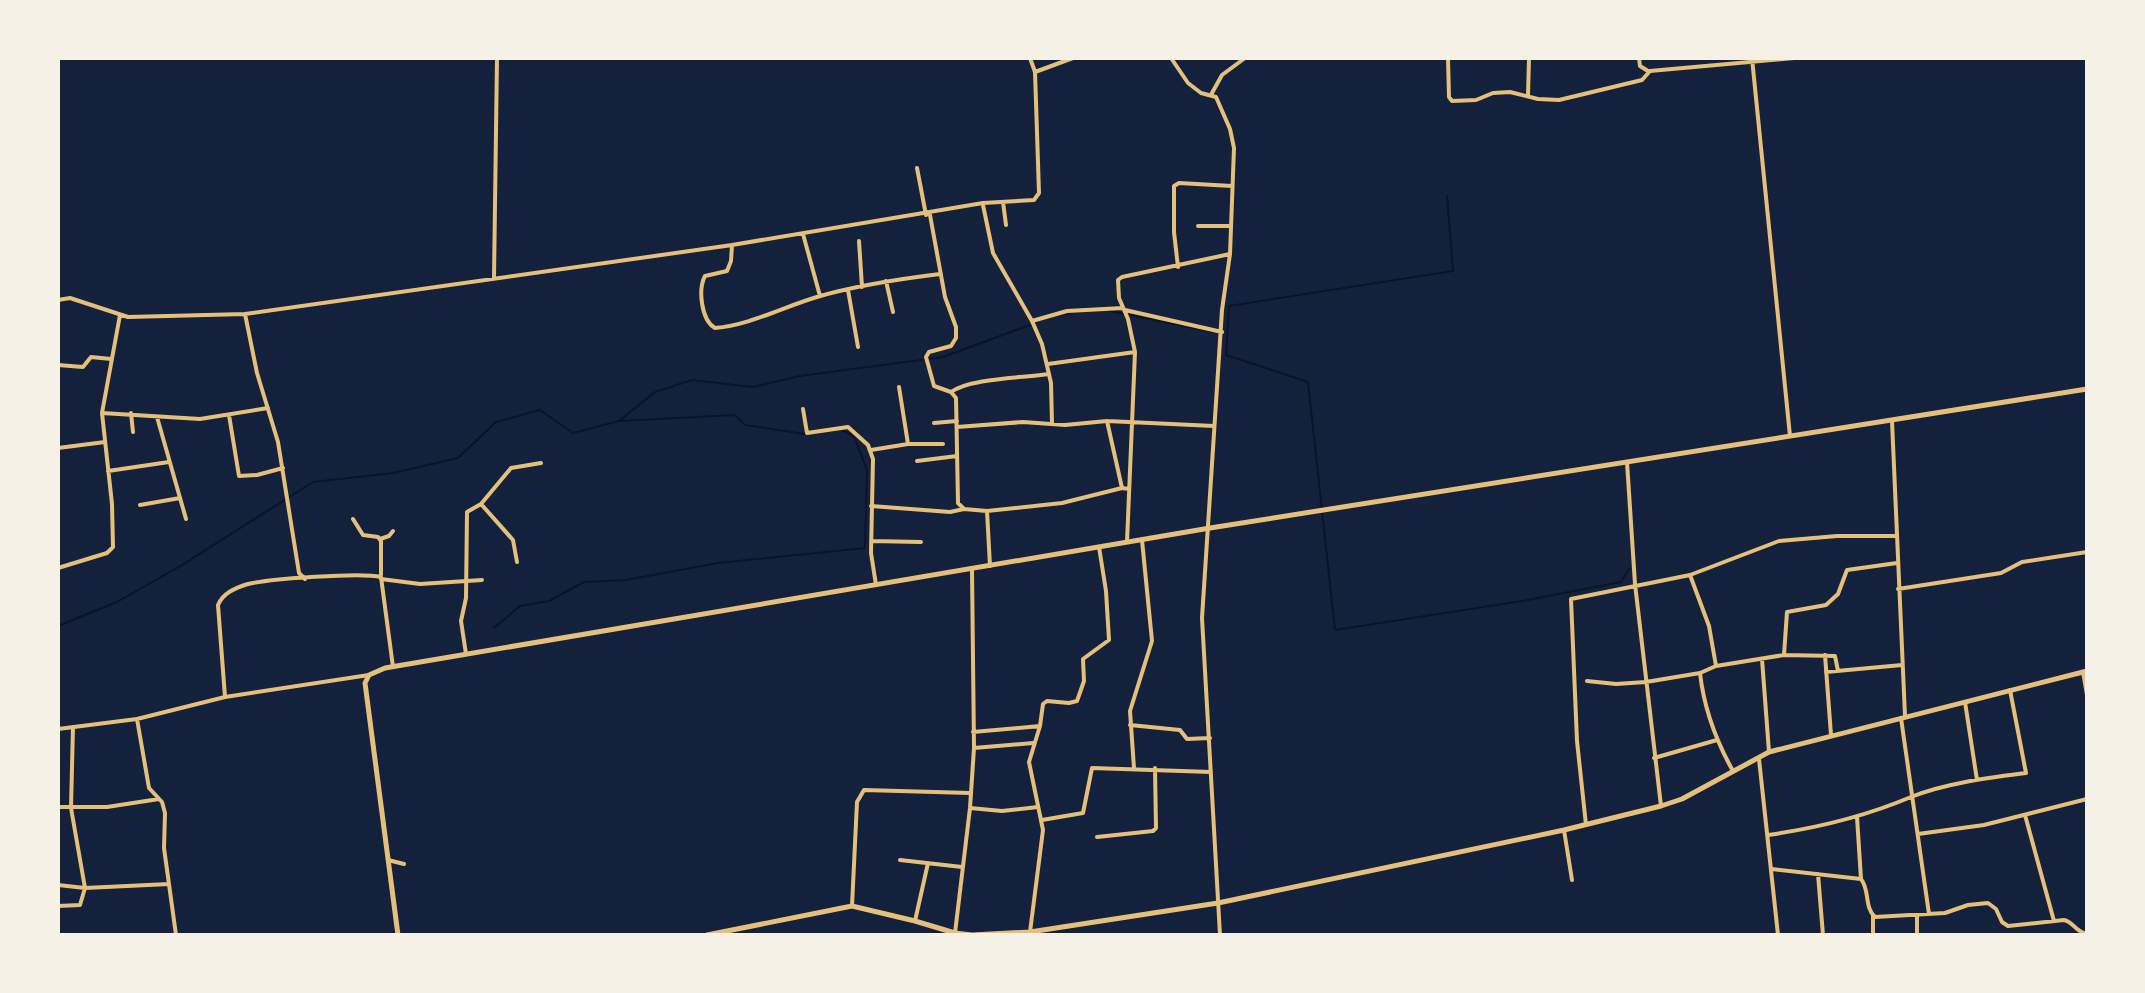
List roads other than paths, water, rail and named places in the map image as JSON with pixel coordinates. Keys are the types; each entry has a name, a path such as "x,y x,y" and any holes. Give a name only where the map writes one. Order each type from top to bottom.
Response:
{"street":[{"path":"494,278 497,58"},
{"path":"58,300 70,298 132,317 245,314 732,245 983,203 1038,198 1035,72 1030,58"},
{"path":"1035,72 1073,58"},
{"path":"1171,58 1188,83 1201,93 1211,94 1222,106 1234,148 1230,254 1222,310 1202,630 1220,935"},
{"path":"1211,94 1222,75 1245,58"},
{"path":"1448,58 1451,100 1476,100 1498,92 1516,92 1546,100 1576,97 1642,80 1648,71"},
{"path":"1528,96 1529,58"},
{"path":"1639,58 1640,66 1648,71 1794,58"},
{"path":"1752,61 1790,436"},
{"path":"917,168 940,274 955,321 956,338 951,346 929,352 927,360 934,386 951,392 956,398 958,503 964,509"},
{"path":"1178,267 1174,186 1179,183 1232,186"},
{"path":"1003,202 1006,225"},
{"path":"983,203 993,253 1032,321 1048,364 1052,423"},
{"path":"1198,226 1231,226"},
{"path":"803,234 820,296"},
{"path":"859,241 862,287"},
{"path":"732,245 727,271 702,278 706,318 711,326 721,327 820,296 886,281 940,274"},
{"path":"1127,542 1126,488 1135,352 1117,286 1122,277 1230,254"},
{"path":"886,281 893,312"},
{"path":"848,290 858,347"},
{"path":"1032,321 1067,311 1125,310 1222,332"},
{"path":"245,314 257,373 283,468 299,573 305,579"},
{"path":"58,568 107,553 113,547 114,523 102,413 120,315"},
{"path":"1048,364 1135,352"},
{"path":"58,365 83,367 91,357 111,359"},
{"path":"951,392 987,380 1050,374"},
{"path":"899,387 908,444"},
{"path":"58,729 137,719 225,697 369,675 393,667 466,654 1210,528 2087,389"},
{"path":"102,413 200,419 268,408"},
{"path":"803,409 807,433 848,427 871,450 871,541 876,585"},
{"path":"131,413 133,432"},
{"path":"229,415 239,476 283,468"},
{"path":"157,417 186,519"},
{"path":"934,423 1073,425 1107,421 1214,426"},
{"path":"1107,421 1126,488"},
{"path":"1892,421 1903,716 1929,914"},
{"path":"58,448 105,442"},
{"path":"871,450 908,444 943,444"},
{"path":"917,461 957,456"},
{"path":"108,471 170,462"},
{"path":"1627,462 1635,584 1661,806"},
{"path":"466,654 461,621 465,609 466,518 470,509 481,504 511,468 541,463"},
{"path":"871,506 950,512 964,509 987,511 1062,503 1126,488"},
{"path":"140,505 180,498"},
{"path":"481,504 513,540 517,562"},
{"path":"987,511 990,566"},
{"path":"353,519 363,535 380,539 393,531"},
{"path":"1586,825 1577,741 1571,599 1690,575 1779,541 1837,536 1896,536"},
{"path":"380,539 381,578 393,667"},
{"path":"1134,768 1130,725 1132,702 1152,645 1142,540"},
{"path":"871,541 921,542"},
{"path":"1030,932 1043,841 1042,820 1029,762 1044,702 1077,701 1084,681 1083,659 1109,640 1099,547"},
{"path":"1898,589 2001,573 2022,562 2087,552"},
{"path":"1784,655 1787,612 1826,605 1838,594 1847,570 1897,563"},
{"path":"960,934 962,867 974,748 972,569"},
{"path":"225,697 217,615 222,596 256,583 356,575 413,584 482,580"},
{"path":"1690,575 1709,626 1716,666"},
{"path":"1587,681 1646,682 1784,655 1836,657 1838,671"},
{"path":"1825,655 1831,735"},
{"path":"1762,659 1769,752"},
{"path":"1826,672 1902,665"},
{"path":"707,935 852,906 960,934 1030,932 1218,903 1564,830 1661,806 1682,799 1769,752 2085,672 2087,695"},
{"path":"1700,673 1704,706 1733,771"},
{"path":"369,675 365,687 398,935"},
{"path":"1768,835 1857,816 1977,780 2026,773 2010,690"},
{"path":"1965,702 1977,780"},
{"path":"137,719 149,788 159,799 165,813 164,842 176,935"},
{"path":"1130,725 1180,730 1187,739 1210,738"},
{"path":"973,732 1040,726"},
{"path":"58,906 80,905 85,888 71,808 73,727"},
{"path":"1654,758 1717,739"},
{"path":"974,748 1033,743"},
{"path":"1759,758 1778,935"},
{"path":"1042,820 1083,813 1090,769 1155,768 1211,772"},
{"path":"1097,837 1153,831 1156,828 1155,768"},
{"path":"852,906 857,802 864,790 971,793"},
{"path":"58,807 107,807 159,799"},
{"path":"1918,834 1984,825 2087,799"},
{"path":"970,808 1002,811 1038,807"},
{"path":"2025,815 2054,921"},
{"path":"1857,816 1861,879 1873,915 1873,935"},
{"path":"1564,830 1572,880"},
{"path":"388,860 404,864"},
{"path":"900,860 962,867"},
{"path":"915,921 928,863"},
{"path":"1772,869 1861,879"},
{"path":"1818,873 1823,935"},
{"path":"58,885 85,888 169,884"},
{"path":"1873,915 1951,912 1972,904 1988,903 2008,926 2067,920 2074,932 2087,934"},
{"path":"1917,915 1917,935"}],"waterway":[{"path":"1447,196 1453,271 1229,306 1226,355 1308,382 1335,630 1621,582 1629,569"},
{"path":"1110,311 1213,332"},
{"path":"1055,316 1072,313"},
{"path":"58,626 117,602 313,482 393,473 458,458 496,422 540,410 573,433 619,421 655,392 692,380 753,387 800,376 943,357 1030,325"},
{"path":"620,421 735,415 745,425 805,434"},
{"path":"494,628 520,606 549,601 584,582 626,580 718,563 865,548 867,470 854,436 842,430"}]}
